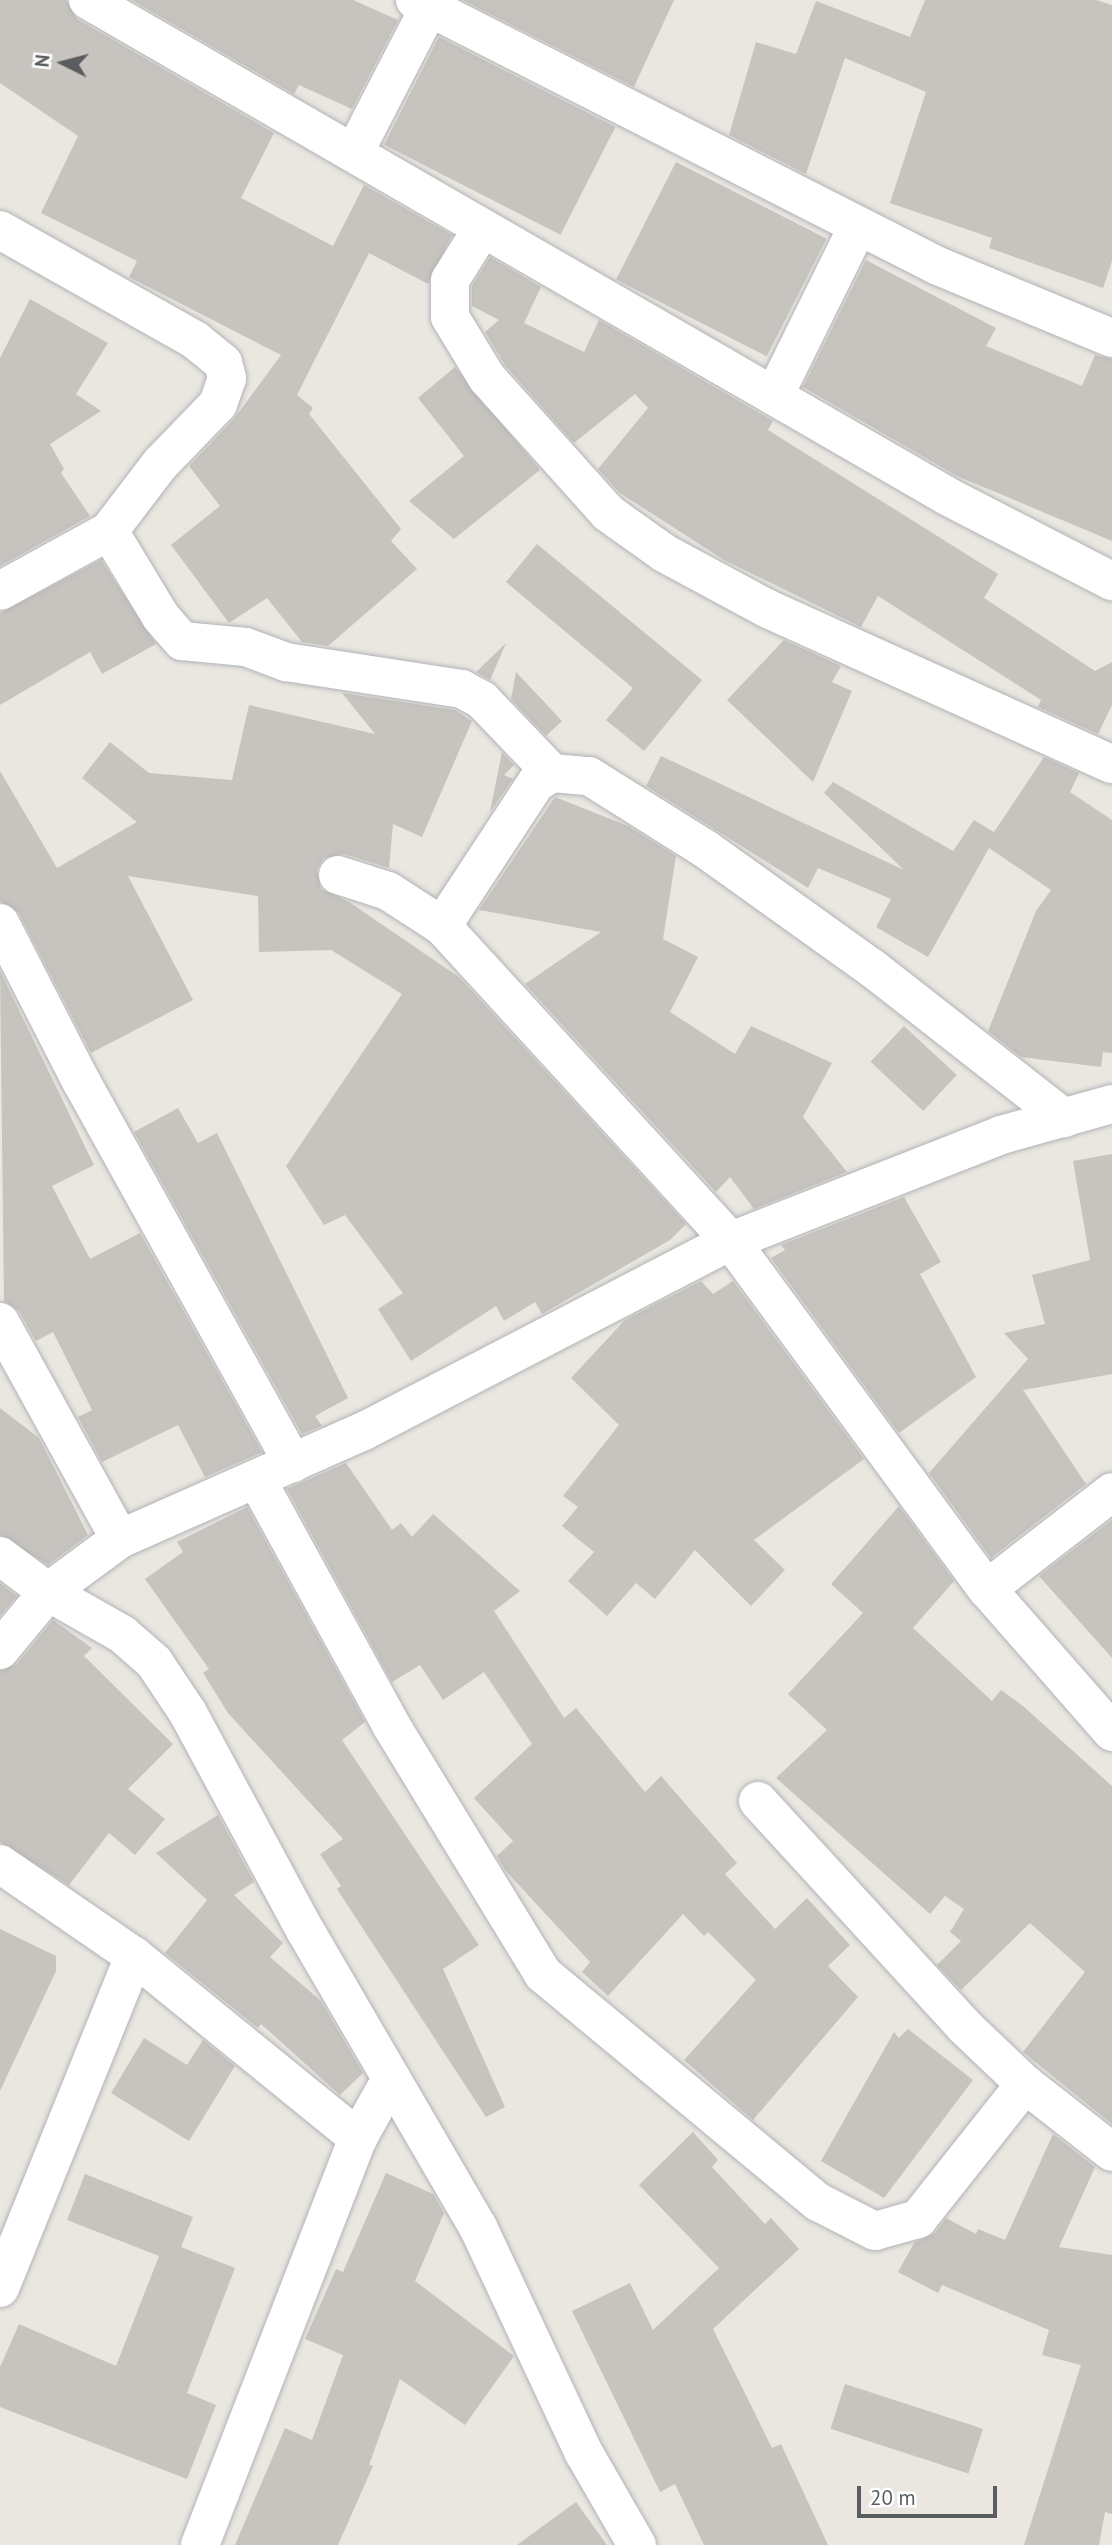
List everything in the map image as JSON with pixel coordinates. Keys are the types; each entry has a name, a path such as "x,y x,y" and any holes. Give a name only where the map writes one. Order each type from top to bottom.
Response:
{"street":[{"path":"88,0 947,496 1112,581"},
{"path":"354,153 426,3 938,266 1112,338"},
{"path":"775,396 858,226"},
{"path":"482,229 450,280 450,317 487,378 608,513 664,553 768,609 1112,764"},
{"path":"0,230 195,340 223,363 226,391 218,404 160,464 108,531 0,592"},
{"path":"108,531 161,617 183,641 246,647 286,662 463,689 482,700 552,773"},
{"path":"442,926 507,822 536,783 552,773 589,776 707,850 872,968 1064,1118"},
{"path":"338,875 388,891 442,926 732,1241 987,1589 1112,1732"},
{"path":"0,923 81,1081 293,1463"},
{"path":"0,1650 48,1592 120,1539 257,1480 481,1373 732,1241 1001,1135 1112,1104"},
{"path":"0,1322 120,1539"},
{"path":"257,1480 391,1726 543,1974 818,2202 875,2231 918,2219 1025,2084"},
{"path":"987,1589 1112,1492"},
{"path":"0,1556 48,1592 101,1619 154,1662 478,2227 584,2453 637,2545"},
{"path":"758,1801 964,2025 1025,2084 1112,2152"},
{"path":"0,1864 134,1956 358,2138"},
{"path":"0,2288 134,1956"},
{"path":"200,2545 358,2138 391,2079"}],"building":[{"path":"0,0 66,0 77,19 274,133 241,198 333,246 364,185 452,235 428,284 369,253 297,395 313,408 309,414 401,529 391,541 417,569 328,646 302,642 267,598 229,623 171,545 220,506 189,466 234,419 281,355 129,277 137,261 41,213 78,136 0,83"},
{"path":"132,0 353,0 398,20 352,109 299,85 294,94"},
{"path":"463,0 674,0 634,87"},
{"path":"925,0 1096,0 1112,5 1112,261 1103,288 989,248 992,238 890,203 926,92 845,58 806,174 729,135 756,42 796,54 816,1 910,37"},
{"path":"439,37 615,127 560,235 384,145"},
{"path":"676,162 827,239 767,356 616,280"},
{"path":"490,257 541,287 524,323 584,352 599,320 773,421 768,430 998,574 984,598 1095,671 1112,662 1112,705 1098,734 1038,707 1041,700 878,596 861,627 724,560 620,493 598,469 648,408 635,394 574,443 505,365 485,332 499,320 472,306 472,286"},
{"path":"866,260 996,328 986,346 1082,386 1095,355 1112,359 1112,541 957,476 803,387"},
{"path":"30,299 108,343 76,394 101,411 50,444 64,469 61,473 90,516 0,566 0,358"},
{"path":"455,367 540,470 454,539 409,501 464,456 418,398"},
{"path":"537,544 702,680 644,751 606,720 633,688 506,582"},
{"path":"101,560 156,644 102,674 90,652 0,705 0,613"},
{"path":"784,640 841,666 832,682 852,691 813,782 727,700"},
{"path":"506,643 490,680 476,672"},
{"path":"516,672 562,721 546,736 511,699"},
{"path":"342,693 455,710 472,721 422,837 393,824 389,868 344,854 324,858 317,869 321,889 349,902 459,977 686,1224 670,1240 542,1314 535,1302 504,1321 496,1306 411,1361 378,1309 403,1293 345,1215 324,1225 286,1166 402,994 331,950 259,952 258,896 128,876 193,1000 91,1053 19,913 0,901 0,771 57,868 137,822 82,778 110,742 149,773 232,780 249,705 375,734"},
{"path":"502,752 514,765 504,775 513,779 490,812"},
{"path":"661,756 904,870 824,793 833,782 953,851 974,820 994,832 1044,757 1079,773 1070,792 1112,820 1112,1053 1103,1052 1101,1067 1021,1057 988,1031 1036,911 1051,890 989,848 928,957 876,927 891,899 818,868 808,888 646,786"},
{"path":"555,797 628,826 676,856 663,939 698,957 670,1012 735,1054 751,1026 832,1063 803,1117 847,1172 754,1209 730,1177 716,1192 525,984 601,932 479,910"},
{"path":"0,971 94,1165 52,1186 90,1259 140,1233 262,1452 205,1477 178,1425 102,1462 78,1417 92,1410 53,1332 36,1341 19,1311 4,1301"},
{"path":"904,1026 957,1075 923,1111 871,1062"},
{"path":"178,1108 198,1143 217,1133 348,1398 315,1416 322,1426 302,1434 134,1132"},
{"path":"1112,1154 1112,1374 1023,1390 1086,1484 991,1558 929,1473 1028,1359 1004,1333 1045,1324 1032,1275 1090,1260 1073,1161"},
{"path":"904,1197 941,1262 920,1274 976,1377 899,1433 771,1258 785,1250 781,1245"},
{"path":"701,1281 713,1294 733,1281 864,1459 754,1540 785,1570 751,1606 695,1550 655,1599 636,1583 607,1616 568,1581 594,1552 562,1526 578,1507 563,1496 619,1425 571,1378 625,1320"},
{"path":"0,1408 39,1438 88,1535 48,1565 0,1535"},
{"path":"346,1463 392,1530 401,1523 412,1537 433,1514 520,1591 494,1611 564,1718 576,1708 645,1792 661,1776 737,1863 725,1874 775,1929 807,1898 850,1945 828,1966 858,1997 753,2120 684,2060 756,1980 708,1932 704,1936 683,1914 608,1996 582,1972 590,1962 505,1870 497,1856 513,1841 474,1798 532,1744 484,1672 443,1700 420,1665 392,1682 287,1489"},
{"path":"899,1506 954,1581 913,1628 992,1701 1001,1690 1023,1706 1112,1786 1112,2124 1023,2052 1085,1972 1030,1923 961,1990 937,1965 961,1941 950,1932 964,1909 945,1896 930,1914 776,1778 827,1730 788,1694 863,1613 831,1584"},
{"path":"247,1507 365,1722 342,1740 479,1945 443,1969 505,2107 486,2117 337,1889 341,1886 320,1854 343,1839 228,1713 203,1673 209,1669 145,1579 183,1552 177,1542"},
{"path":"1112,1520 1112,1658 1039,1576"},
{"path":"0,1583 17,1596 0,1616"},
{"path":"53,1620 92,1648 84,1656 173,1744 128,1789 165,1819 135,1855 109,1833 69,1885 0,1842 0,1671 17,1664"},
{"path":"218,1815 254,1882 234,1895 283,1943 270,1957 321,2001 363,2073 340,2095 261,2024 258,2028 165,1953 207,1900 156,1853"},
{"path":"0,1929 56,1956 56,1971 0,2091"},
{"path":"908,2029 973,2080 884,2198 821,2161 894,2032 899,2038"},
{"path":"144,2038 187,2065 203,2040 235,2066 189,2141 111,2093"},
{"path":"693,2132 718,2160 712,2167 765,2224 771,2218 799,2249 713,2329 772,2448 781,2444 828,2545 704,2545 675,2484 660,2492 572,2311 630,2283 653,2330 719,2268 639,2185"},
{"path":"1053,2134 1095,2167 1059,2247 1112,2255 1112,2514 1105,2512 1099,2545 1024,2545 1081,2365 1042,2355 1049,2330 942,2285 938,2293 898,2272 914,2243 935,2233 946,2218 976,2234 978,2229 1005,2240"},
{"path":"386,2173 433,2194 444,2213 415,2281 514,2356 465,2425 400,2379 369,2465 373,2466 338,2545 235,2545 285,2428 312,2440 343,2355 305,2339 336,2269 343,2272"},
{"path":"85,2174 193,2217 181,2247 235,2268 187,2393 216,2405 187,2479 0,2407 0,2367 19,2324 116,2366 159,2256 67,2220"},
{"path":"845,2384 983,2429 968,2474 830,2429"},
{"path":"576,2502 607,2545 517,2545"}]}
